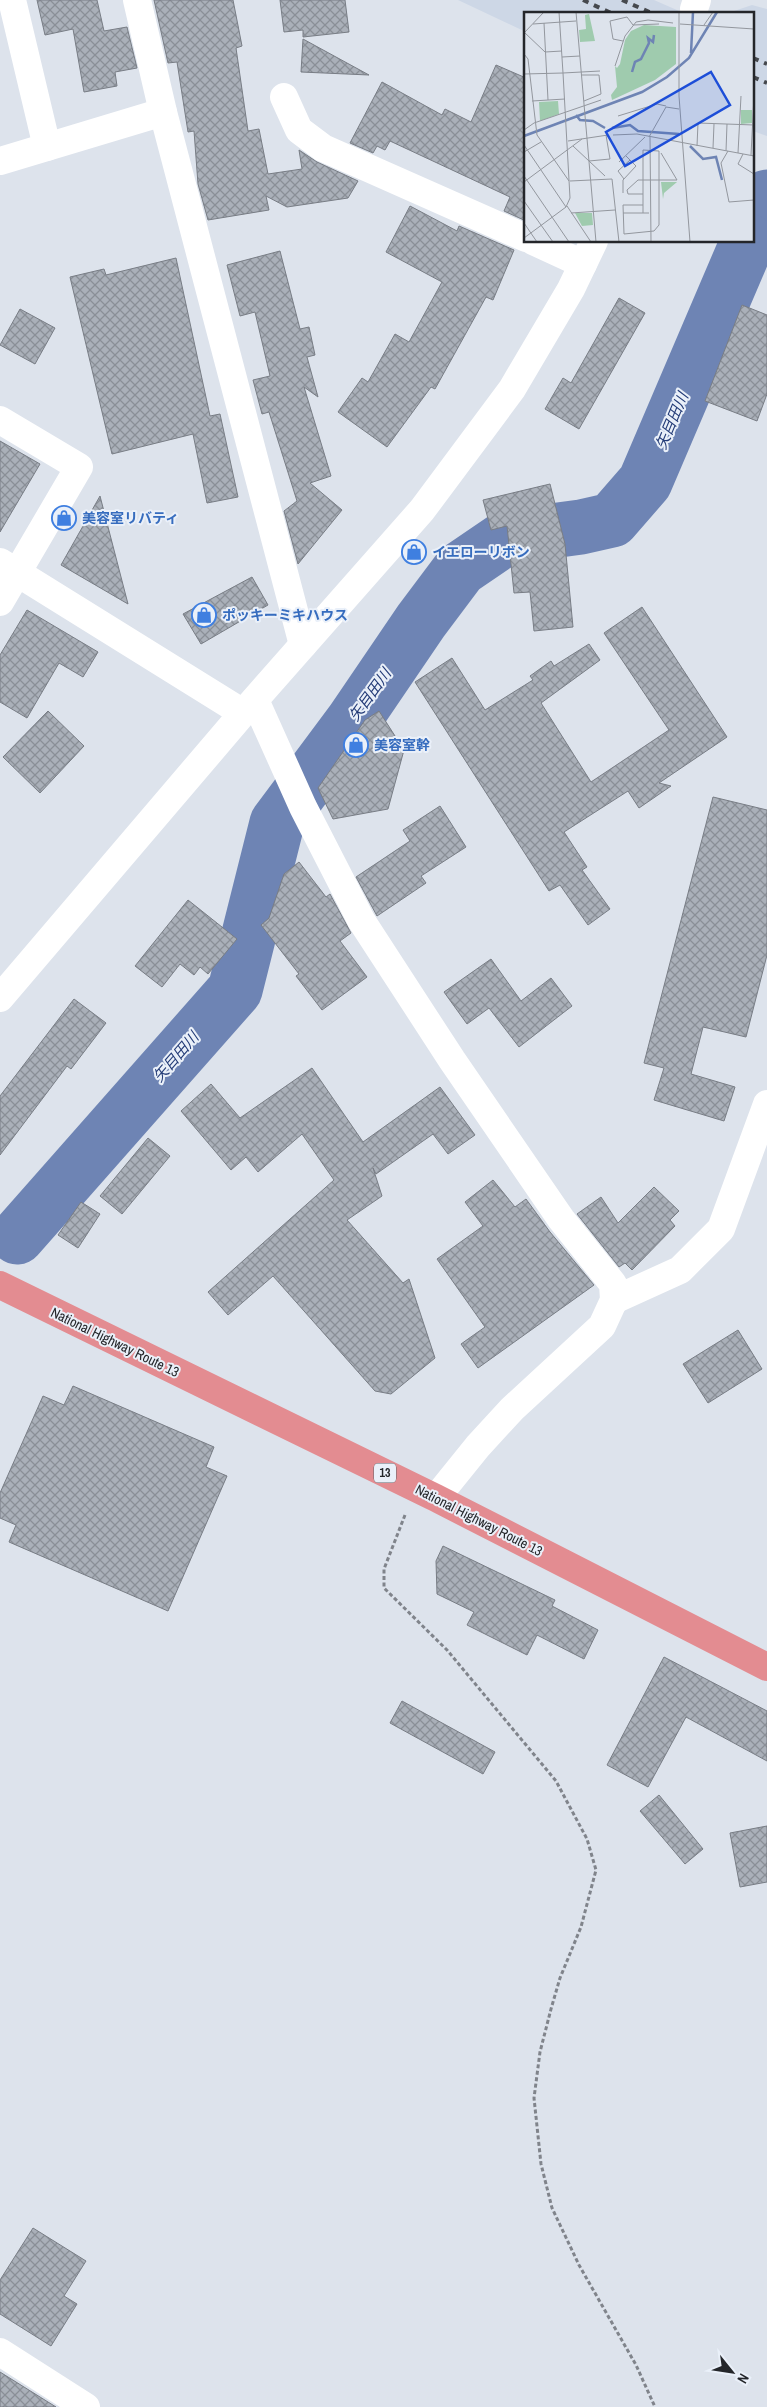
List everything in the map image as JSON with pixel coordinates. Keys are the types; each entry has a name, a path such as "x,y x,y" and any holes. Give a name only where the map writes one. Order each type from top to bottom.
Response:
{"highway":[{"name":"National Highway Route 13","path":"0,1285 427,1494 767,1667"}],"street":[{"path":"12,0 47,147"},
{"path":"137,0 163,112 303,645"},
{"path":"284,97 299,130 323,148 524,237"},
{"path":"0,161 163,112"},
{"path":"0,998 249,706 422,510 512,389 571,288 589,252 538,242"},
{"path":"0,420 79,467 9,567 0,602"},
{"path":"9,567 249,706 288,772 361,920 452,1060 561,1219 613,1284 614,1300 602,1326 512,1410 478,1446 427,1494"},
{"path":"614,1300 680,1270 721,1229 767,1104"},
{"path":"0,2352 86,2407"}],"path":[{"path":"427,1494 401,1521 384,1569 384,1588 447,1650 556,1781 587,1839 596,1870 581,1927 560,1978 540,2052 534,2098 541,2164 552,2208 579,2265 636,2365 655,2407"}],"shaded area":[{"path":"458,0 654,0 681,12 524,12 524,31"},
{"path":"752,5 767,9 767,136 754,131 754,12 734,11"}],"building":[{"path":"37,0 97,0 104,31 127,27 137,68 115,72 117,86 84,92 73,29 45,35"},
{"path":"154,0 233,0 242,46 236,48 248,131 259,129 268,174 302,169 299,150 317,162 358,181 348,198 287,207 266,196 269,210 208,220 198,184 194,131 188,132 177,62 168,63"},
{"path":"280,0 345,0 349,32 303,37 303,30 284,32"},
{"path":"303,39 369,75 301,72"},
{"path":"496,65 524,77 524,220 504,211 510,197 390,141 385,150 377,146 373,153 350,143 382,82 442,115 445,109 471,122"},
{"path":"410,206 457,231 459,226 514,250 493,300 486,297 435,389 431,387 387,447 338,412 362,378 368,382 395,334 409,342 442,282 386,252"},
{"path":"280,251 300,329 309,327 315,355 307,357 318,397 304,387 331,476 310,483 342,510 298,564 284,511 297,501 269,412 262,414 253,380 270,376 255,312 240,316 227,265"},
{"path":"176,258 210,416 220,414 238,497 207,503 193,434 112,454 70,277 104,269 106,275"},
{"path":"619,298 645,313 579,429 545,409 563,378 571,383"},
{"path":"742,305 767,315 767,394 757,421 705,401"},
{"path":"20,309 55,328 35,364 0,345"},
{"path":"0,441 40,464 0,532"},
{"path":"550,484 565,544 573,627 534,631 530,592 514,593 507,526 491,530 483,500"},
{"path":"100,496 128,604 61,565"},
{"path":"252,577 268,605 201,644 183,614"},
{"path":"642,607 727,737 659,783 671,786 639,808 628,791 564,832 587,867 582,870 610,909 588,925 560,885 549,891 415,682 452,658 485,710 533,680 530,676 551,661 554,666 589,644 600,660 541,703 591,782 669,730 604,633"},
{"path":"27,610 98,652 83,677 59,663 27,718 0,702 0,655"},
{"path":"48,711 84,746 40,793 3,757"},
{"path":"379,711 404,750 388,809 333,819 318,788 365,720"},
{"path":"713,797 767,810 767,955 746,1037 703,1027 691,1074 735,1087 724,1121 654,1100 664,1068 644,1063"},
{"path":"440,806 466,847 421,876 426,883 377,916 356,877 410,841 403,830"},
{"path":"299,862 326,897 330,894 351,933 340,941 367,977 322,1010 296,976 299,974 261,925 269,918 284,874"},
{"path":"188,900 237,939 208,974 200,967 194,975 180,964 162,987 135,966"},
{"path":"491,959 521,1001 551,978 572,1006 519,1047 489,1008 467,1024 444,992"},
{"path":"74,999 106,1023 71,1069 67,1066 0,1155 0,1096"},
{"path":"312,1068 363,1142 440,1087 475,1135 448,1154 433,1134 376,1174 373,1168 382,1196 347,1220 403,1283 409,1279 435,1358 391,1394 375,1391 273,1276 228,1315 208,1292 334,1180 302,1134 258,1172 246,1157 231,1170 181,1111 211,1084 240,1118"},
{"path":"148,1138 170,1156 122,1214 100,1196"},
{"path":"493,1180 515,1207 526,1199 550,1232 594,1285 478,1368 461,1344 485,1327 437,1259 483,1226 465,1202"},
{"path":"654,1187 679,1211 670,1220 675,1226 632,1270 625,1263 619,1267 577,1214 601,1197 618,1223"},
{"path":"81,1202 100,1214 78,1248 58,1235"},
{"path":"738,1330 762,1369 708,1403 683,1364"},
{"path":"73,1386 214,1447 206,1467 227,1476 168,1611 9,1542 16,1525 0,1518 0,1493 43,1396 64,1405"},
{"path":"443,1546 555,1600 552,1606 598,1630 584,1659 537,1635 527,1655 467,1625 474,1612 437,1594 436,1561"},
{"path":"664,1657 767,1711 767,1761 686,1717 648,1787 607,1765"},
{"path":"402,1701 495,1752 483,1774 390,1723"},
{"path":"659,1795 703,1849 685,1864 640,1811"},
{"path":"767,1826 767,1882 740,1887 730,1833"},
{"path":"33,2228 86,2261 64,2296 77,2304 51,2346 0,2314 0,2280"},
{"path":"0,2372 56,2407 0,2407"}],"waterway":[{"name":"矢目田川","path":"754,228 767,197"},
{"name":"矢目田川","path":"17,1237 235,990 277,823 353,721 421,621 460,569 507,537 581,527 612,520 645,482 748,242"}],"railway":[{"path":"583,0 609,12"},
{"path":"622,0 649,12"},
{"path":"754,58 767,64"},
{"path":"754,77 767,83"}],"place":[{"name":"美容室リバティ","path":"64,518"},
{"name":"イエローリボン","path":"414,552"},
{"name":"ポッキーミキハウス","path":"204,615"},
{"name":"美容室幹","path":"356,745"}]}
